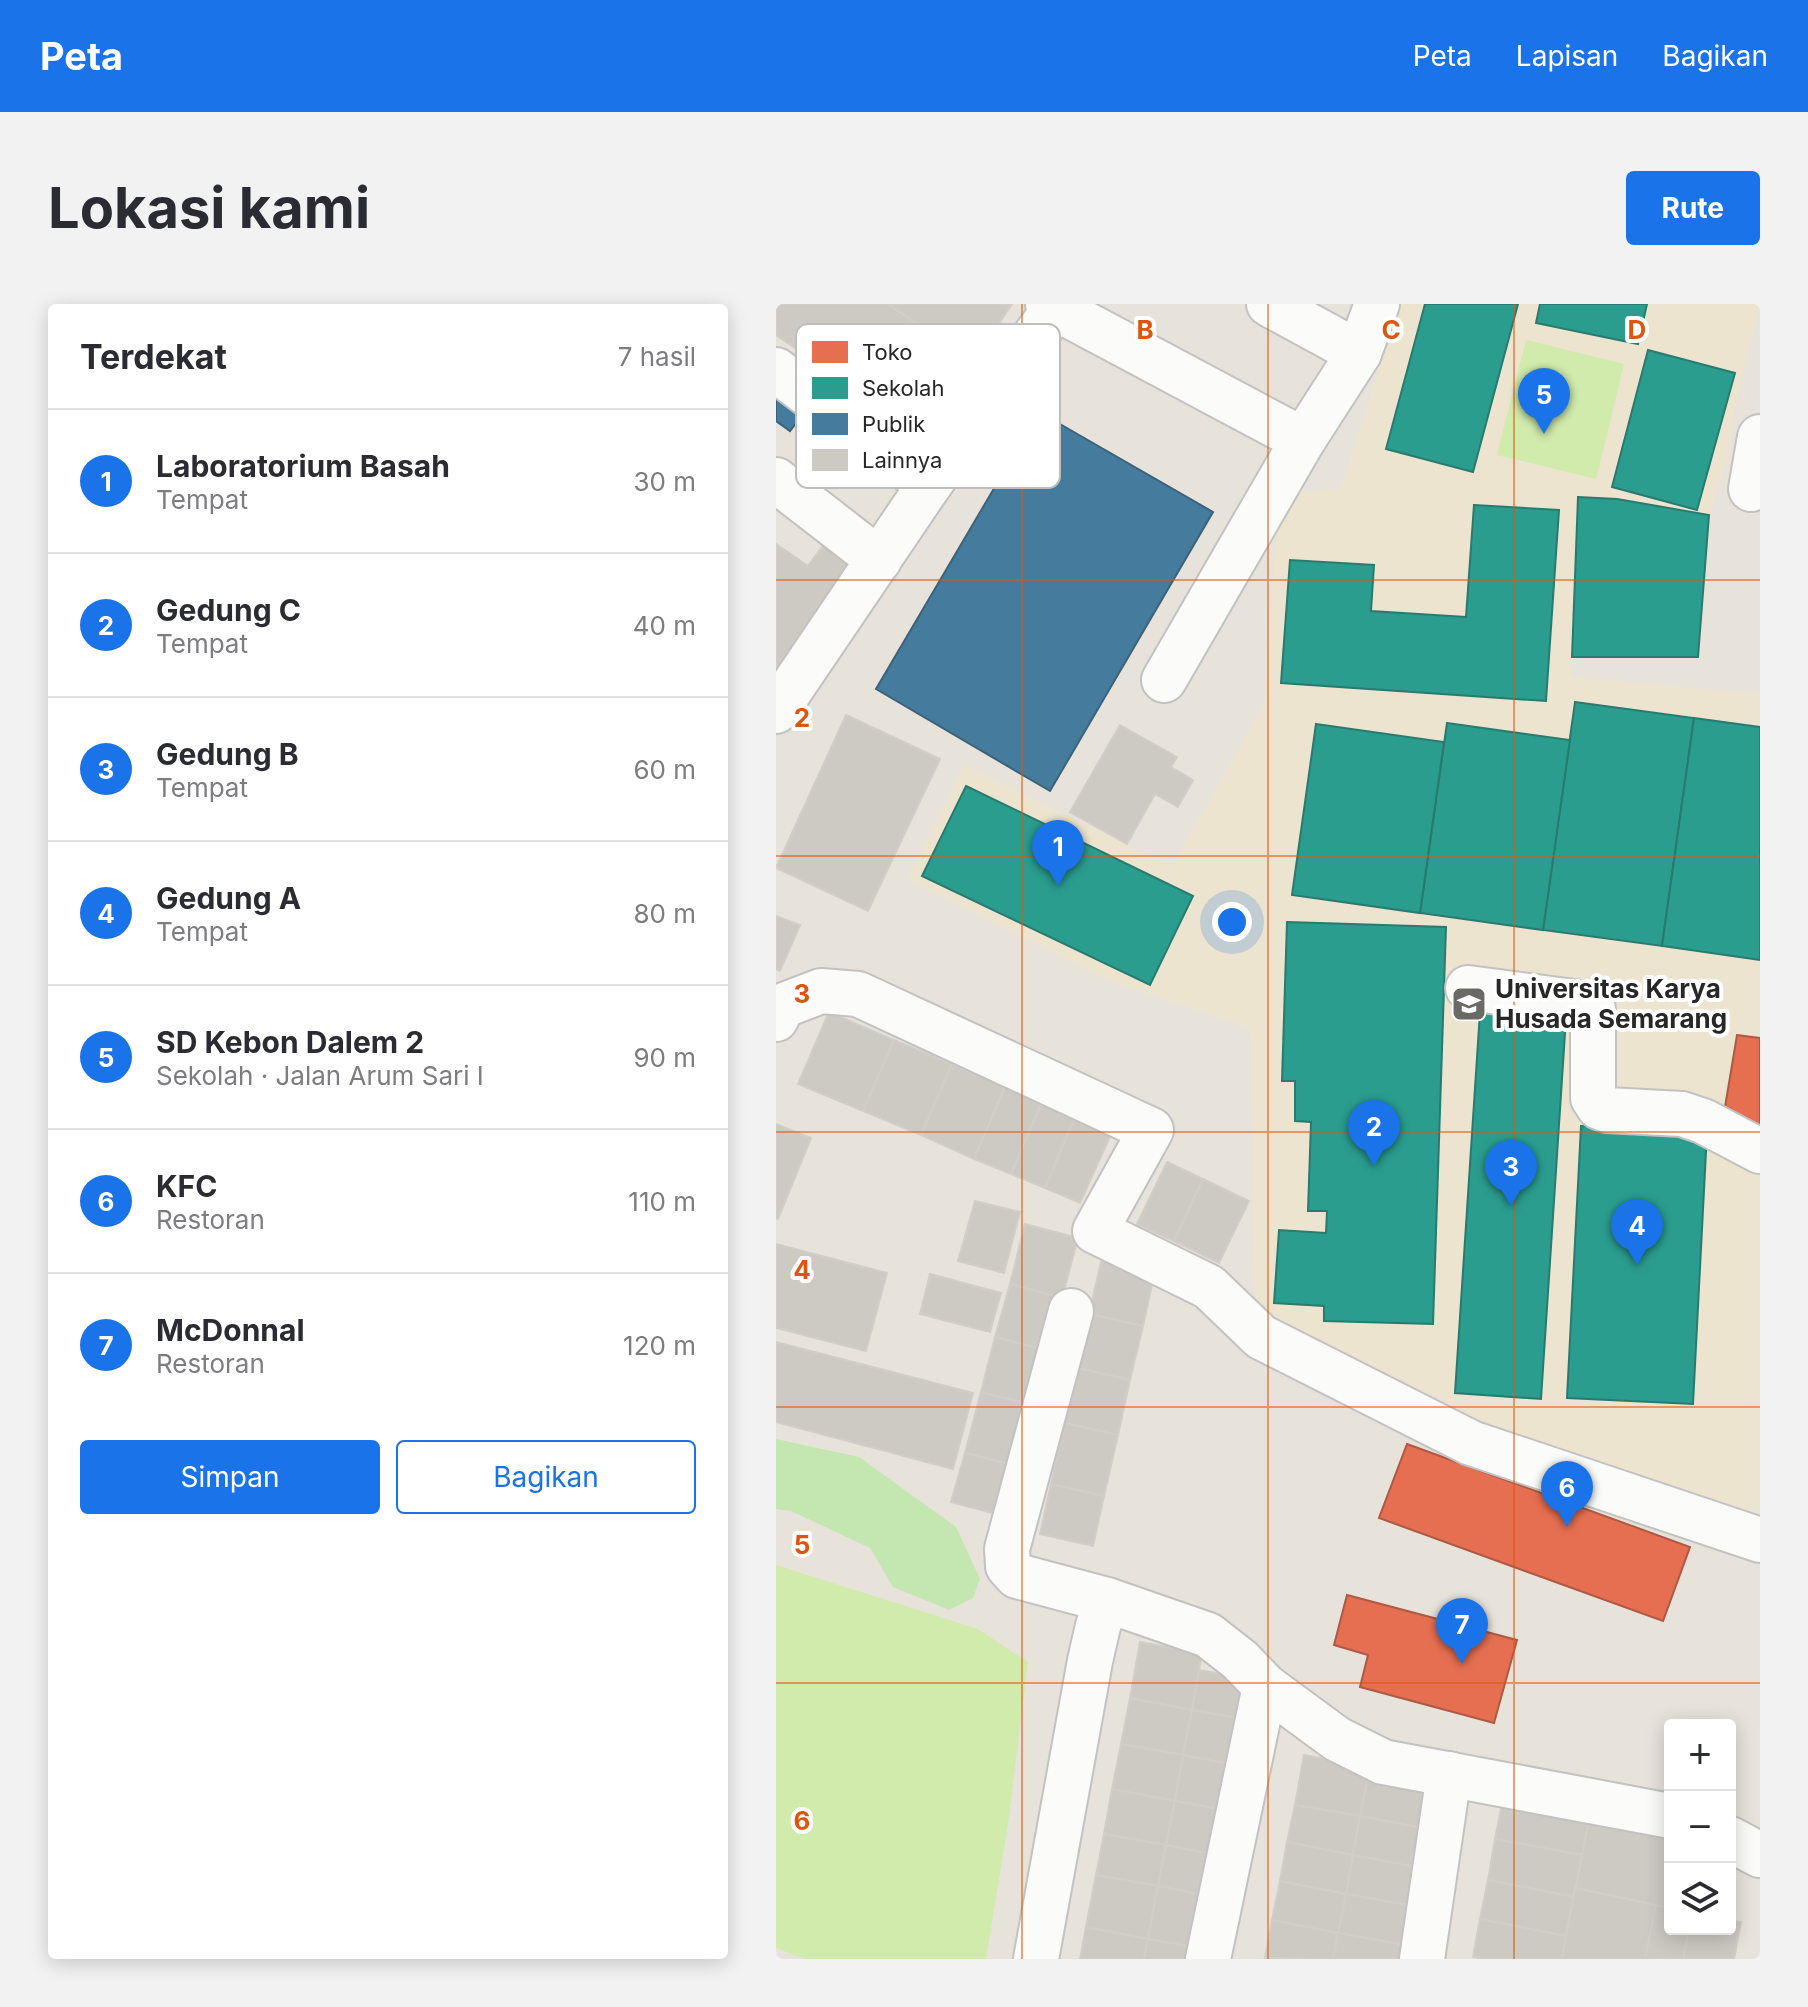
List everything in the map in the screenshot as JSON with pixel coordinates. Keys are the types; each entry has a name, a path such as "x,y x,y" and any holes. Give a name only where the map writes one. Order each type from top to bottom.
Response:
{"street":[{"path":"1269,304 1359,353"},
{"path":"1164,680 1303,440 1359,353 1377,304"},
{"path":"1041,324 1053,306 1303,440"},
{"path":"776,370 796,385"},
{"path":"1751,489 1760,437"},
{"path":"776,480 879,560"},
{"path":"776,711 927,488"},
{"path":"1468,988 1589,1004 1593,1009 1593,1098 1599,1107 1682,1114 1703,1121 1760,1151"},
{"path":"776,1019 782,1006 821,991 858,994 1151,1130 1095,1231 1209,1287 1261,1337 1471,1443 1760,1540"},
{"path":"1071,1311 1007,1549 1008,1566 1017,1576 1107,1600 1208,1635 1240,1660 1265,1686 1337,1739 1383,1762 1664,1815"},
{"path":"1036,1959 1090,1661 1107,1600"},
{"path":"1208,1959 1265,1686"},
{"path":"1422,1959 1449,1774"},
{"path":"1736,1842 1760,1855"}],"shaded area":[{"name":"Universitas Karya Husada Semarang","path":"1399,304 1760,304 1735,407 1727,462 1709,515 1617,499 1578,497 1571,677 1760,694 1760,1514 1500,1429 1388,1385 1306,1334 1261,1311 1253,1293 1254,1156 1250,1028 1107,980 908,880 964,765 1171,867 1265,702 1279,494 1341,488"}],"green space":[{"path":"1526,340 1624,364 1596,479 1497,455"},
{"path":"776,1439 859,1457 956,1527 980,1579 973,1598 949,1610 893,1587 870,1548 791,1511 776,1509"},
{"path":"776,1565 978,1629 1028,1662 1008,1824 986,1959 805,1959 776,1948"}],"building: Toko":[{"path":"1737,1035 1760,1038 1760,1125 1723,1119"},
{"path":"1407,1444 1690,1547 1663,1621 1379,1518"},
{"path":"1347,1595 1517,1640 1494,1723 1360,1687 1368,1655 1334,1645"}],"building: Sekolah":[{"path":"1425,304 1518,304 1473,472 1386,449"},
{"path":"1540,304 1647,304 1638,344 1536,323"},
{"path":"1648,350 1735,373 1697,510 1612,487"},
{"path":"1578,497 1617,499 1709,515 1698,657 1572,657"},
{"path":"1474,505 1559,510 1546,701 1281,683 1290,560 1374,565 1371,611 1466,617"},
{"path":"1575,702 1694,718 1662,946 1543,930"},
{"path":"1694,718 1760,727 1760,960 1662,946"},
{"path":"1447,723 1570,740 1543,930 1420,913"},
{"path":"1316,724 1444,742 1420,913 1292,895"},
{"path":"966,786 1193,896 1150,985 922,876"},
{"path":"1287,922 1446,927 1433,1324 1324,1321 1324,1306 1274,1303 1279,1230 1326,1233 1327,1211 1308,1211 1311,1122 1295,1121 1295,1081 1282,1081"},
{"path":"1480,1012 1566,1018 1541,1399 1455,1393"},
{"path":"1581,1126 1707,1132 1693,1404 1567,1398"}],"building: Publik":[{"path":"776,376 796,399 796,423 790,431 776,421"},
{"path":"1060,424 1213,512 1050,791 876,689 994,488 1060,488"}],"building: Lainnya":[{"path":"776,304 888,304 917,324 796,324 796,349 776,335"},
{"path":"888,304 1012,304 999,324 917,324"},
{"path":"827,540 865,566 776,673 776,544 808,566"},
{"path":"846,715 940,759 868,911 776,868"},
{"path":"1120,725 1177,757 1171,767 1193,780 1178,807 1155,794 1127,844 1070,812"},
{"path":"776,916 800,925 780,971 776,969"},
{"path":"829,1012 894,1040 863,1111 798,1084"},
{"path":"894,1040 952,1064 921,1135 863,1111"},
{"path":"952,1064 1005,1087 974,1159 921,1135"},
{"path":"1005,1087 1042,1102 1011,1174 974,1159"},
{"path":"1042,1102 1075,1117 1045,1188 1011,1174"},
{"path":"1075,1117 1112,1132 1080,1203 1045,1188"},
{"path":"776,1124 811,1138 778,1219 776,1218"},
{"path":"1167,1162 1203,1179 1174,1241 1137,1224"},
{"path":"1203,1179 1249,1201 1219,1263 1174,1241"},
{"path":"975,1201 1020,1212 1004,1273 958,1261"},
{"path":"1025,1224 1078,1238 1062,1298 1010,1284"},
{"path":"776,1244 887,1273 866,1351 776,1328"},
{"path":"1103,1254 1156,1266 1143,1326 1089,1314"},
{"path":"930,1274 1001,1293 990,1332 920,1314"},
{"path":"1010,1284 1062,1298 1048,1351 995,1337"},
{"path":"1089,1314 1143,1326 1130,1380 1078,1368"},
{"path":"995,1337 1048,1351 1033,1405 981,1392"},
{"path":"776,1342 973,1393 953,1469 776,1422"},
{"path":"1078,1368 1130,1380 1118,1435 1065,1423"},
{"path":"981,1392 1033,1405 1017,1466 965,1453"},
{"path":"1065,1423 1118,1435 1104,1496 1051,1484"},
{"path":"965,1453 1017,1466 1004,1516 951,1502"},
{"path":"1051,1484 1104,1496 1093,1546 1040,1534"},
{"path":"1140,1642 1202,1653 1192,1710 1130,1698"},
{"path":"1199,1670 1250,1679 1243,1719 1192,1710"},
{"path":"1130,1698 1192,1710 1183,1755 1121,1744"},
{"path":"1192,1710 1243,1719 1234,1765 1183,1755"},
{"path":"1121,1744 1183,1755 1175,1801 1112,1789"},
{"path":"1183,1755 1234,1765 1225,1810 1175,1801"},
{"path":"1304,1755 1370,1768 1360,1816 1295,1805"},
{"path":"1370,1768 1436,1781 1428,1829 1360,1816"},
{"path":"1112,1789 1175,1801 1166,1845 1104,1834"},
{"path":"1503,1799 1590,1816 1582,1855 1495,1839"},
{"path":"1175,1801 1225,1810 1216,1855 1166,1845"},
{"path":"1295,1805 1360,1816 1353,1855 1287,1842"},
{"path":"1360,1816 1428,1829 1421,1868 1353,1855"},
{"path":"1590,1816 1664,1832 1664,1907 1575,1888"},
{"path":"1104,1834 1166,1845 1158,1886 1096,1875"},
{"path":"1495,1839 1582,1855 1574,1897 1488,1880"},
{"path":"1287,1842 1353,1855 1346,1894 1280,1881"},
{"path":"1166,1845 1216,1855 1209,1896 1158,1886"},
{"path":"1353,1855 1421,1868 1413,1906 1346,1894"},
{"path":"1096,1875 1158,1886 1148,1939 1086,1927"},
{"path":"1488,1880 1574,1897 1565,1936 1480,1919"},
{"path":"1280,1881 1346,1894 1338,1933 1272,1920"},
{"path":"1158,1886 1209,1896 1199,1948 1148,1939"},
{"path":"1575,1888 1656,1905 1645,1959 1562,1959"},
{"path":"1346,1894 1413,1906 1405,1945 1338,1933"},
{"path":"1656,1905 1664,1907 1664,1935 1688,1935 1683,1959 1645,1959"},
{"path":"1480,1919 1565,1936 1562,1959 1473,1957"},
{"path":"1272,1920 1338,1933 1333,1959 1265,1958"},
{"path":"1736,1921 1741,1922 1734,1959 1683,1959 1688,1935 1736,1935"},
{"path":"1086,1927 1148,1939 1144,1959 1080,1959"},
{"path":"1338,1933 1405,1945 1403,1959 1333,1959"},
{"path":"1148,1939 1199,1948 1197,1959 1144,1959"}],"place":[{"name":"SD Kebon Dalem 2","path":"1544,434"},
{"name":"Laboratorium Basah","path":"1058,886"},
{"name":"Universitas Karya Husada Semarang","path":"1469,1004"},
{"name":"Gedung C","path":"1374,1166"},
{"name":"Gedung B","path":"1511,1206"},
{"name":"Gedung A","path":"1637,1265"},
{"name":"KFC","path":"1567,1527"},
{"name":"McDonnal","path":"1462,1664"}]}
